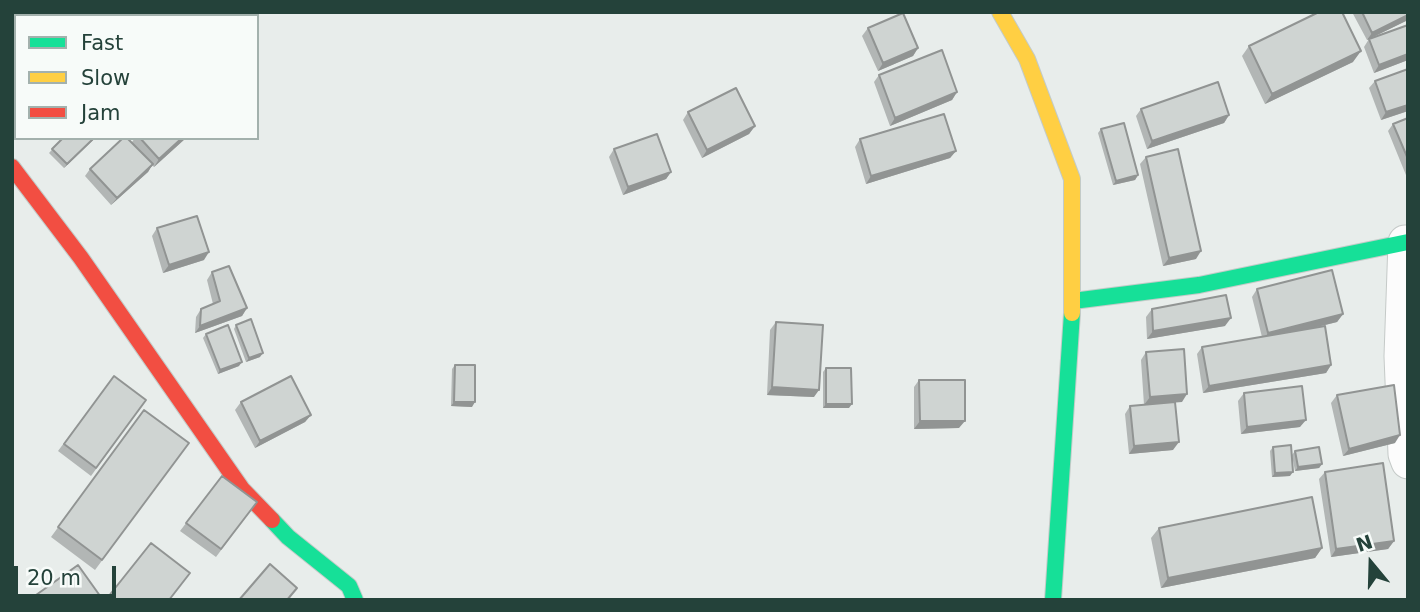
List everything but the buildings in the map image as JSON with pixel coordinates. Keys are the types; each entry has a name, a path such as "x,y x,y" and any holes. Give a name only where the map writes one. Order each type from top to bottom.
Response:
{"street":[{"path":"1000,12 1027,59 1072,179 1073,301 1053,600"},
{"path":"12,167 80,258 242,489 288,537 349,586 355,600"},
{"path":"1073,301 1199,285 1407,242 1401,356 1405,454 1408,462"}],"traffic: fast":[{"path":"1073,301 1199,285 1408,242"},
{"path":"1053,600 1072,313"},
{"path":"272,520 288,537 349,586 355,600"}],"traffic: slow":[{"path":"1000,12 1027,59 1072,179 1072,313"}],"traffic: jam":[{"path":"12,167 81,258 242,489 272,520"}]}
